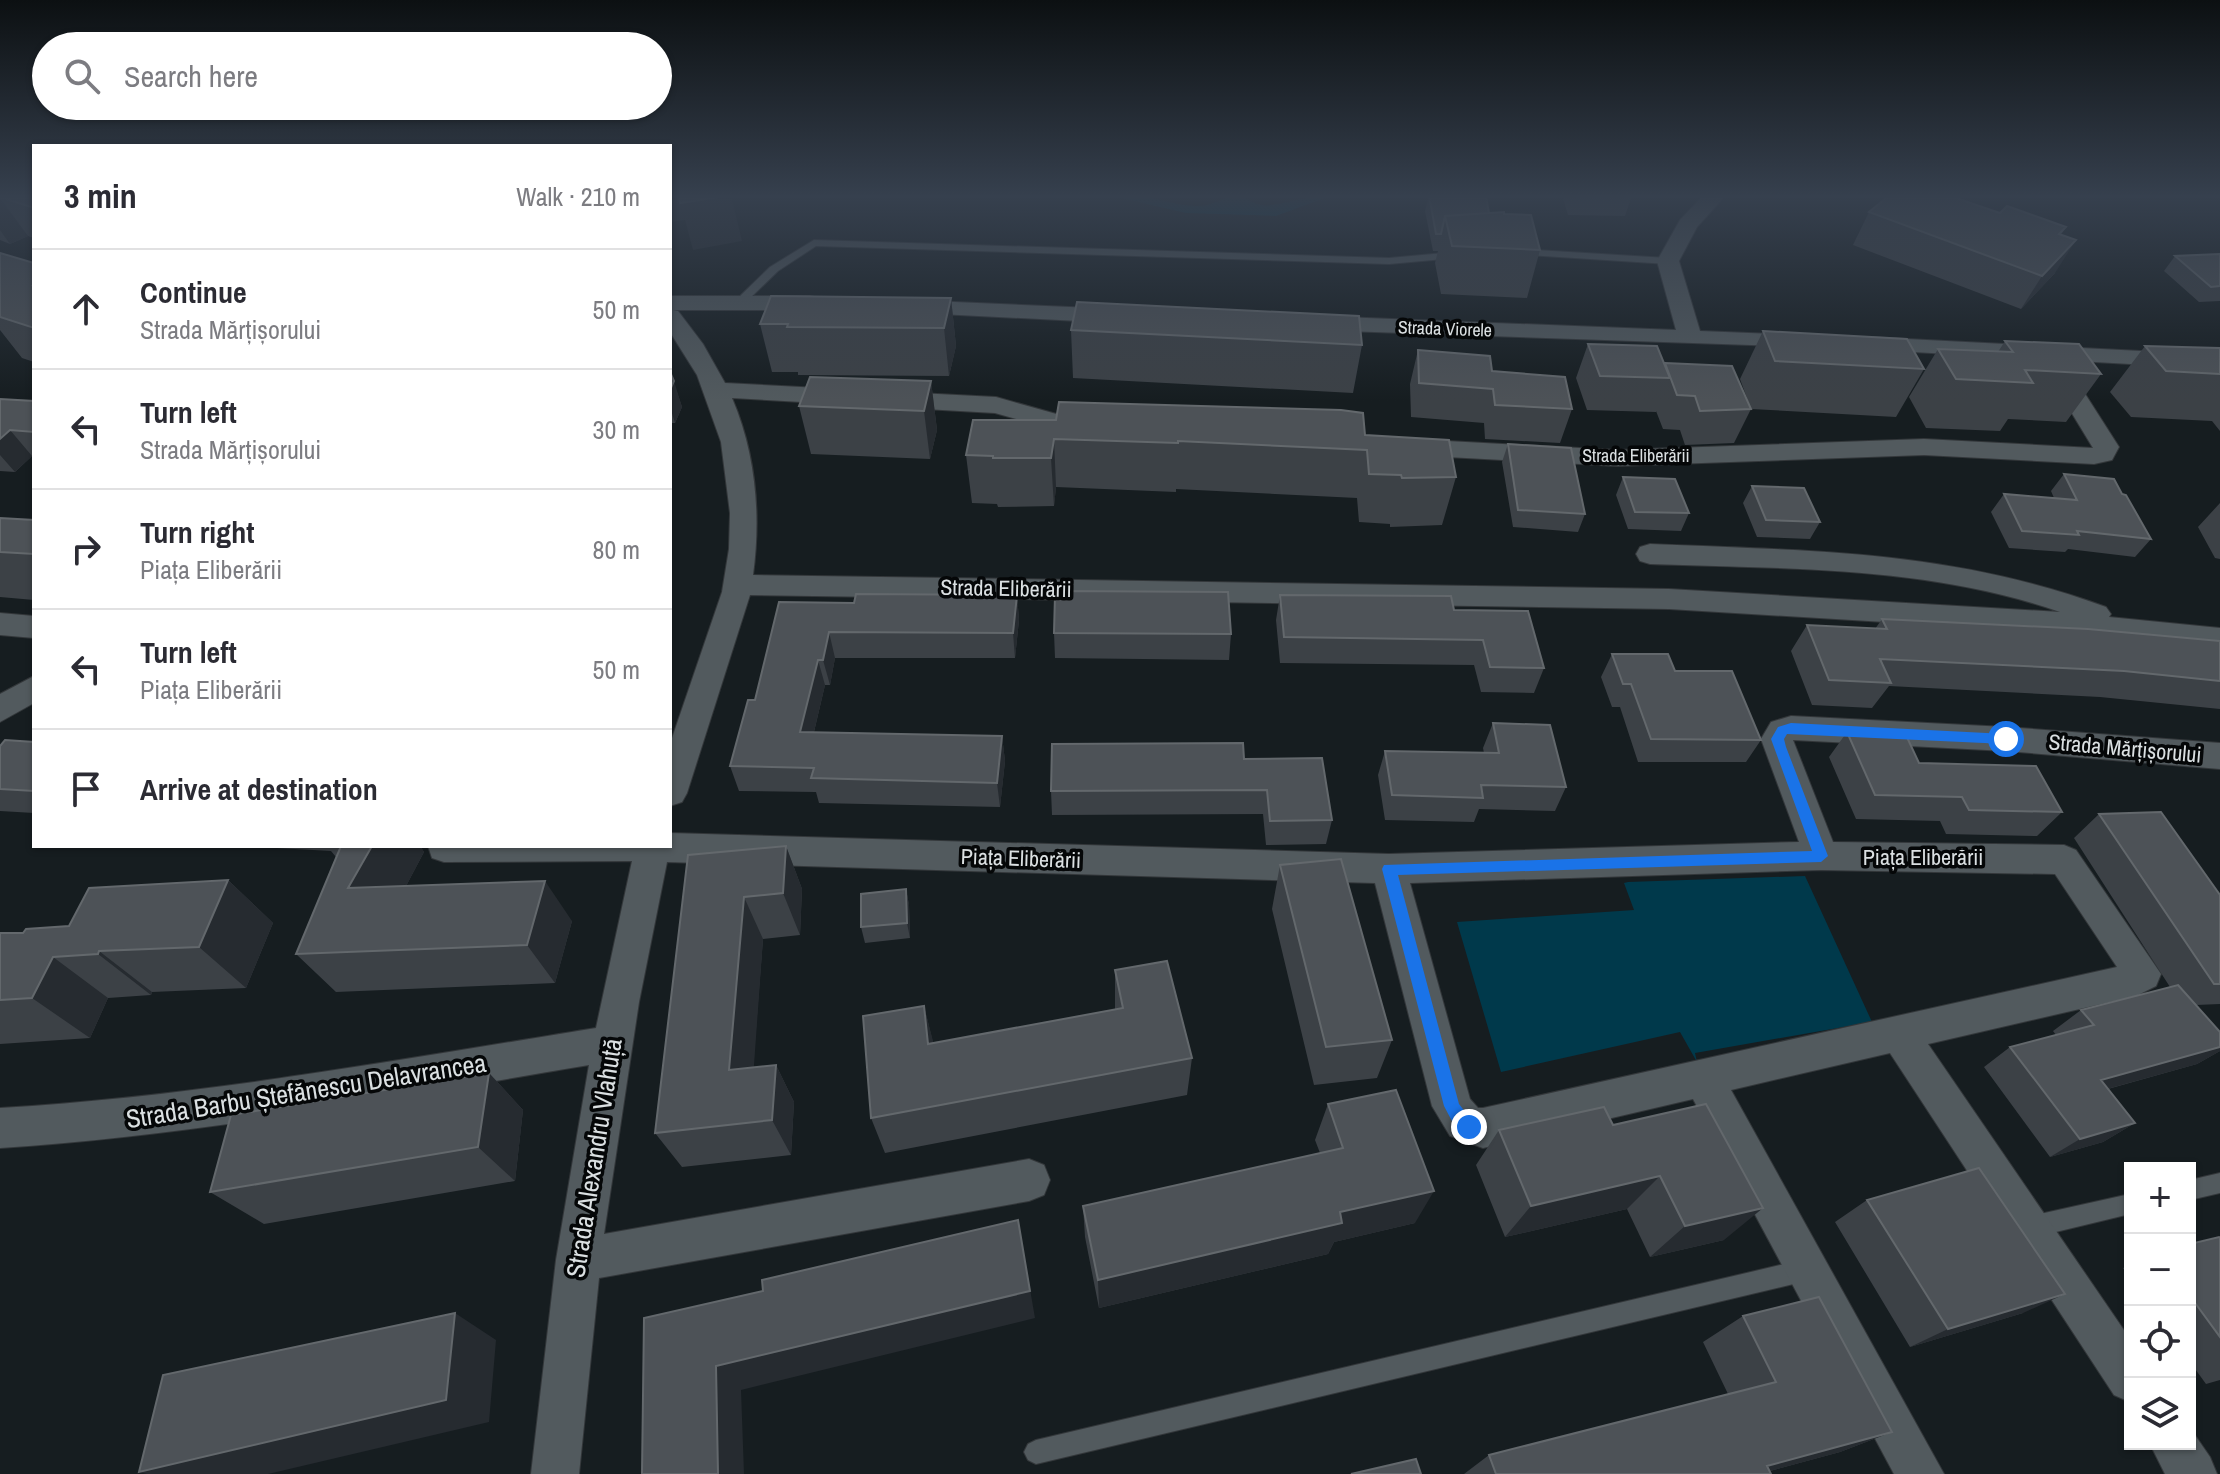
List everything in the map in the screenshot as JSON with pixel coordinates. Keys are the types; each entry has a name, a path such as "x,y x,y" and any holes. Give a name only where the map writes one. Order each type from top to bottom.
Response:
{"street":[{"path":"1669,264 1690,338"},
{"path":"672,303 741,301 826,304"},
{"path":"886,306 1137,316"},
{"path":"672,319 703,362 718,390 733,436 741,491 738,585 672,787"},
{"name":"Strada Viorele","path":"1294,323 1818,343"},
{"path":"1848,344 2220,362"},
{"name":"Strada Eliberării","path":"1388,446 1617,458 1924,447 2103,454 2106,447 2048,354"},
{"path":"672,362 703,362"},
{"path":"718,390 996,405 1059,423 1122,427"},
{"name":"Strada Eliberării","path":"1650,554 1872,564 1947,574 2023,589 2138,629"},
{"name":"Strada Eliberării","path":"738,585 1669,599 1944,613 2220,639"},
{"path":"0,624 32,627"},
{"path":"0,710 32,689"},
{"name":"Strada Mărțișorului","path":"1821,856 1777,739 1782,731 1791,728 2006,739 2220,756"},
{"name":"Strada Alexandru Vlahuță","path":"555,1474 578,1260 610,1044 652,848"},
{"name":"Piața Eliberării","path":"672,848 1389,869 1821,856 2064,860 2142,971 2141,977 2136,979 1483,1128 1469,1127 1459,1120 1452,1106 1389,869"},
{"path":"1898,1032 2129,1378"},
{"name":"Strada Barbu Ștefănescu Delavrancea","path":"0,1128 72,1125 210,1110 610,1044"},
{"path":"1703,1078 1920,1474"},
{"path":"578,1260 1029,1180"},
{"path":"2177,1450 2193,1474"}],"lane":[{"path":"741,301 782,264"},
{"path":"2196,1189 2220,1183"},
{"path":"2029,1227 2124,1205"},
{"path":"1036,1452 1806,1270"}],"shaded area":[{"path":"1805,876 1872,1022 1695,1053 1697,1062 1680,1032 1501,1072 1457,922 1634,910 1624,883 1628,882"}],"building":[{"path":"0,264 32,264 32,327 0,317"},
{"path":"2009,264 2054,264 2042,276"},
{"path":"2184,264 2220,264 2220,286 2211,287"},
{"path":"771,296 951,298 944,328 787,327 788,324 760,324"},
{"path":"1077,302 1359,316 1362,345 1071,330"},
{"path":"1763,331 1907,339 1924,369 1775,361"},
{"path":"2005,341 2079,344 2101,374 2025,370 2033,383 1956,379 1938,349 2013,352"},
{"path":"1588,344 1657,346 1670,378 1600,376"},
{"path":"2145,346 2220,348 2220,374 2166,371"},
{"path":"1418,350 1490,356 1492,371 1565,377 1572,409 1495,405 1493,389 1419,383"},
{"path":"1665,363 1732,366 1751,409 1700,411 1695,396 1677,395"},
{"path":"810,377 931,381 924,411 799,406"},
{"path":"0,399 32,401 32,432 10,430 0,439"},
{"path":"1059,402 1363,413 1365,435 1449,440 1456,477 1402,478 1401,475 1369,474 1367,450 1178,441 1054,439 1051,458 966,455 973,420 1056,420"},
{"path":"1508,444 1571,448 1585,514 1518,510"},
{"path":"2064,474 2114,479 2151,539 2077,531 2079,535 2022,531 2004,494 2077,500"},
{"path":"1623,477 1675,479 1689,513 1635,512"},
{"path":"1752,486 1804,488 1820,522 1766,520"},
{"path":"0,518 32,520 32,554 0,552"},
{"path":"1061,591 1228,592 1231,634 1054,633 1055,595 1061,595"},
{"path":"856,594 1017,595 1013,633 829,632 823,660 818,660 800,732 1002,736 997,783 811,778 814,768 730,766 748,700 755,700 779,602 854,603"},
{"path":"1280,595 1451,596 1454,610 1528,611 1544,668 1490,667 1483,640 1284,637"},
{"path":"1882,619 2088,629 2220,641 2220,681 2124,671 1880,659 1891,683 1829,680 1807,625 1887,629"},
{"path":"1612,654 1668,654 1675,671 1732,671 1761,740 1651,739 1631,684 1623,684"},
{"path":"1493,723 1550,725 1566,787 1481,785 1483,798 1392,795 1385,751 1499,753"},
{"path":"1847,732 1905,733 1919,763 2036,766 2062,812 1969,810 1962,797 1875,795"},
{"path":"5,740 32,742 32,791 0,789 0,746"},
{"path":"1243,743 1244,759 1322,758 1332,820 1270,821 1267,790 1051,791 1052,744"},
{"path":"2161,812 2220,895 2220,984 2214,984 2099,814"},
{"path":"786,846 783,893 744,897 729,1070 776,1065 772,1120 655,1133 688,855"},
{"path":"340,848 371,848 348,888 545,881 527,945 296,954"},
{"path":"1341,859 1392,1040 1326,1047 1280,865"},
{"path":"228,880 199,947 99,951 98,954 53,957 32,998 0,1000 0,933 69,926 89,888"},
{"path":"906,889 907,923 861,927 861,894"},
{"path":"1167,961 1192,1058 871,1118 863,1016 924,1006 928,1044 1123,1008 1115,970"},
{"path":"2178,985 2220,1032 2220,1047 2101,1080 2135,1123 2080,1139 2010,1047 2094,1025 2081,1010"},
{"path":"489,1073 478,1147 210,1192 231,1115"},
{"path":"1396,1090 1434,1191 1340,1212 1342,1223 1098,1280 1083,1206 1343,1148 1328,1104"},
{"path":"1706,1104 1763,1208 1685,1226 1660,1176 1531,1206 1499,1130 1604,1107 1613,1125"},
{"path":"1979,1168 2065,1294 1948,1329 1867,1200"},
{"path":"1018,1220 1030,1291 716,1366 718,1474 642,1474 644,1318 763,1291 762,1280"},
{"path":"2220,1238 2220,1337 2196,1304 2196,1243"},
{"path":"1819,1297 1892,1432 1767,1466 1771,1474 1496,1474 1489,1455 1776,1382 1743,1316"},
{"path":"455,1313 446,1400 139,1472 163,1375"},
{"path":"1416,1459 1421,1474 1351,1474"}],"route":[{"path":"1469,1127 1459,1120 1452,1106 1389,869 1821,856 1779,747 1777,739 1782,731 1791,728 2006,739"}]}
